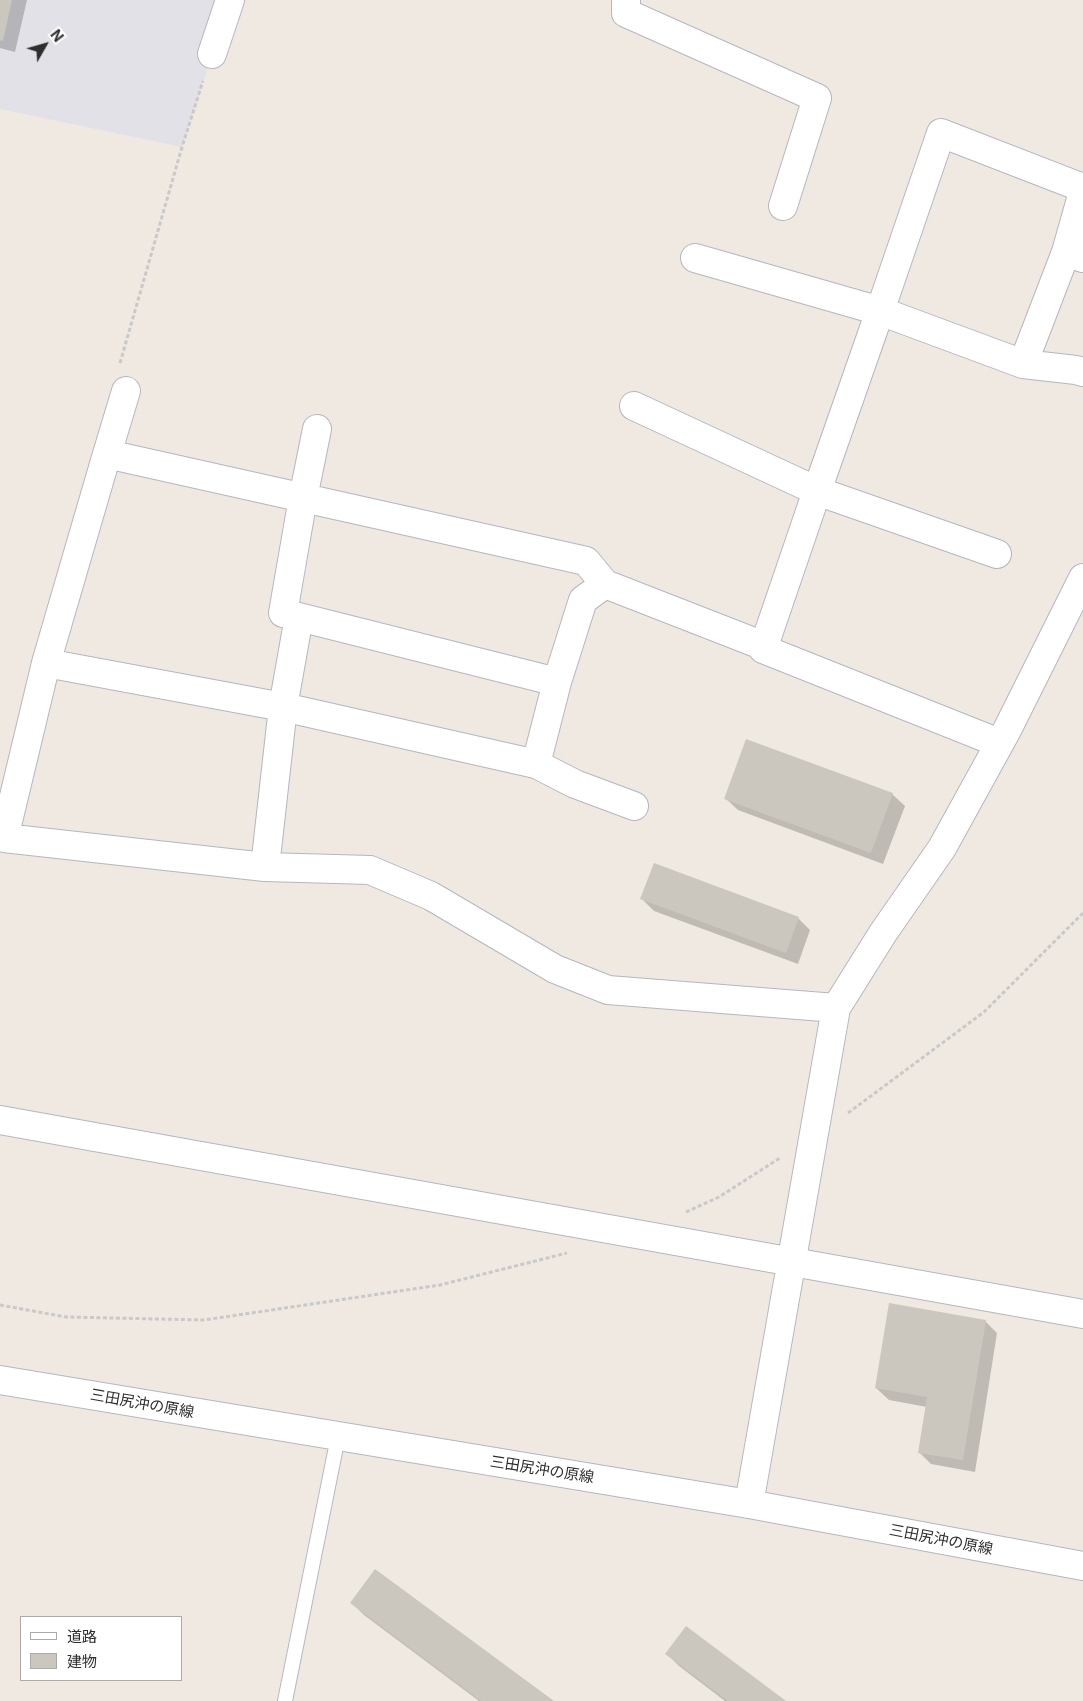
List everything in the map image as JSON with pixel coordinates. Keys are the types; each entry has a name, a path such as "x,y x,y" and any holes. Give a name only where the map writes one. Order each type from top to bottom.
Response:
{"street":[{"path":"212,54 230,0"},
{"path":"626,0 626,13 817,98 783,206"},
{"path":"999,743 763,649 941,134 1083,188"},
{"path":"1024,364 1075,255 1083,192"},
{"path":"695,258 880,311 1024,364 1083,372"},
{"path":"126,391 46,663 2,837 266,867 370,870 432,896 555,969 608,990 836,1008"},
{"path":"634,406 817,491 996,554"},
{"path":"317,429 283,613 557,682"},
{"path":"107,454 586,560 605,584 764,646"},
{"path":"749,1504 836,1008 883,933 942,848 999,743 1083,578"},
{"path":"536,764 557,682 583,600 605,584"},
{"path":"266,867 283,707 299,617"},
{"path":"46,663 283,707 536,764 575,784 634,806"},
{"path":"0,1120 1083,1314"},
{"name":"三田尻沖の原線","path":"0,1380 749,1504 1083,1566"}],"lane":[{"path":"285,1701 338,1437"}],"path":[{"path":"678,1216 719,1197 872,1097 984,1012 1083,913"},
{"path":"0,1305 66,1317 204,1320 440,1284 572,1252"}],"shaded area":[{"path":"0,0 230,0 182,147 0,109"}],"building":[{"path":"0,0 12,0 3,41 0,40"},
{"path":"746,739 893,793 871,853 724,799"},
{"path":"654,863 799,917 786,953 640,899"},
{"path":"889,1303 986,1320 963,1460 918,1453 927,1397 875,1388"},
{"path":"375,1569 554,1701 481,1701 350,1603"},
{"path":"686,1626 786,1701 728,1701 665,1654"}]}
